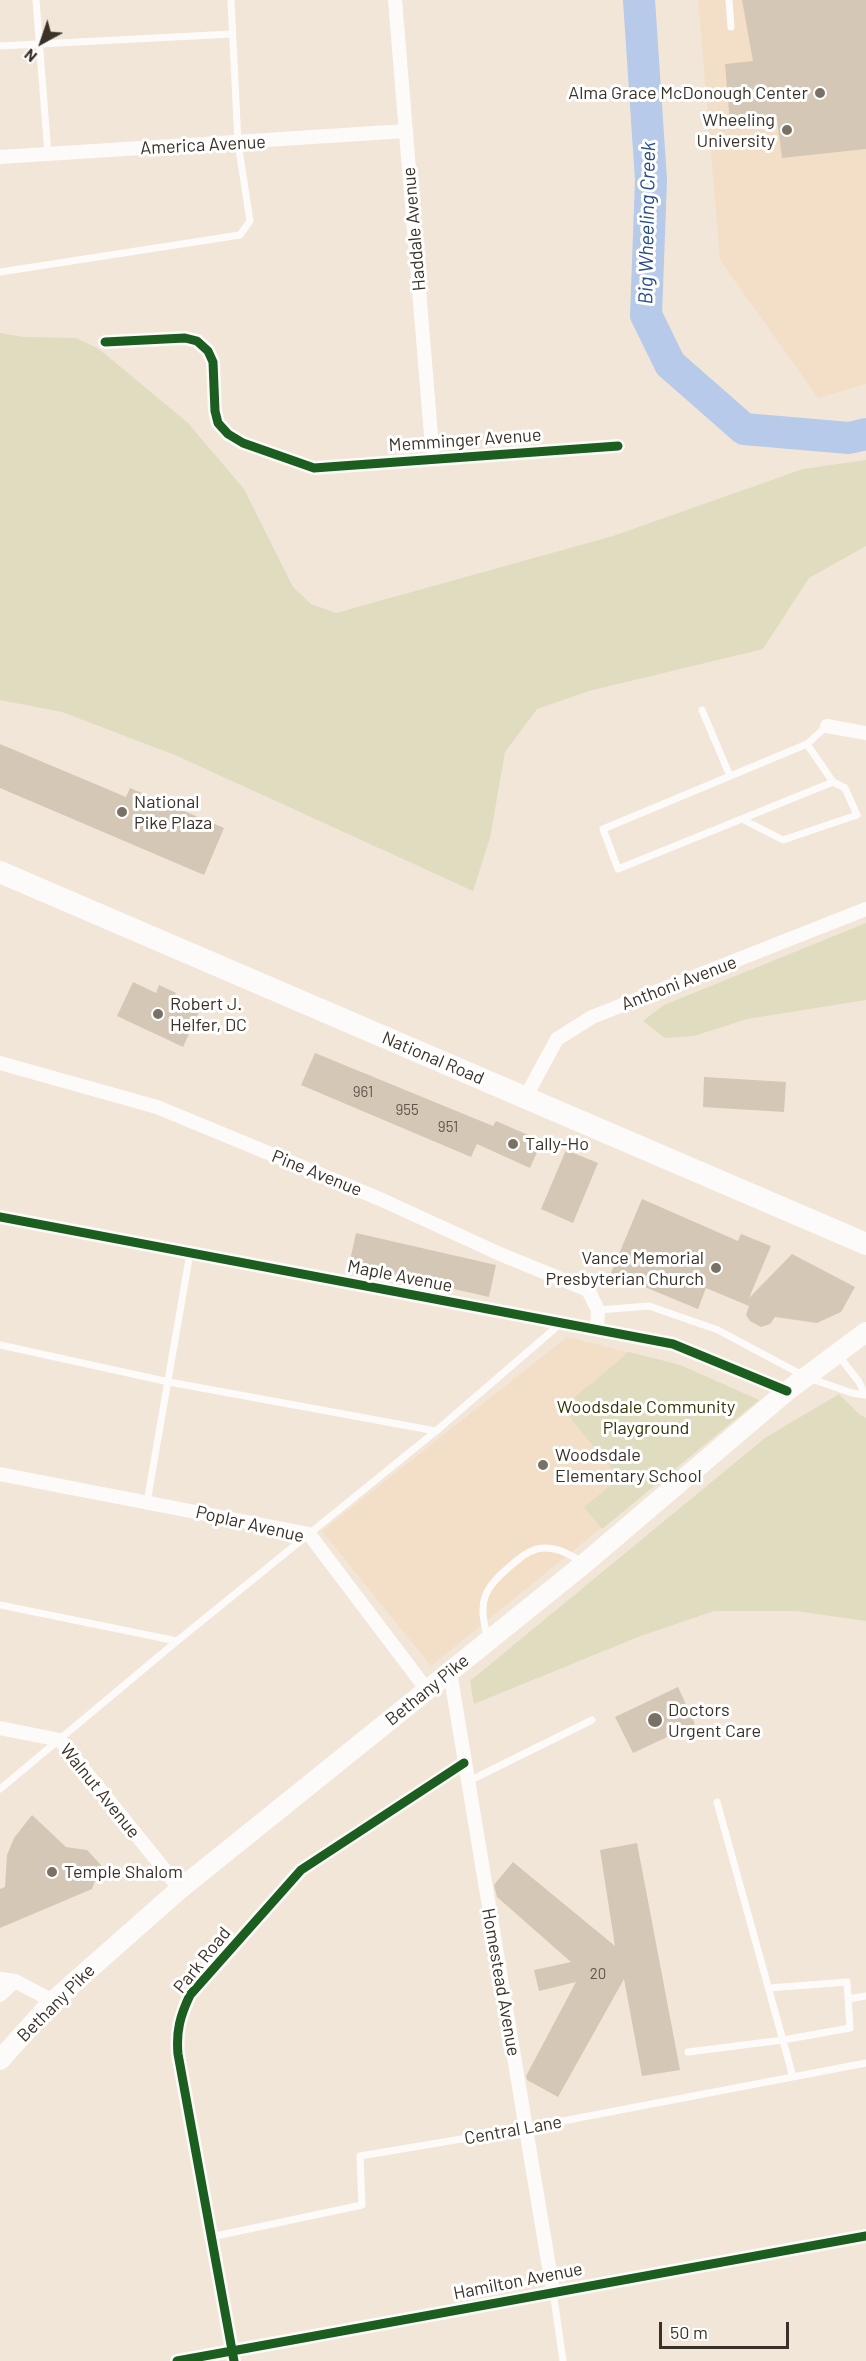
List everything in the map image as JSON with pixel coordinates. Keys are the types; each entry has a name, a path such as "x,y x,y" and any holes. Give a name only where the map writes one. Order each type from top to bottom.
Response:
{"main road":[{"name":"National Road","path":"0,872 866,1244"},
{"name":"Bethany Pike","path":"0,2060 53,2001 180,1889 585,1563 788,1391 866,1332"}],"street":[{"name":"Haddale Avenue","path":"395,0 433,459"},
{"name":"America Avenue","path":"0,157 406,131"},
{"name":"Memminger Avenue","path":"105,342 185,338 197,341 208,351 213,362 215,411 218,423 228,434 243,443 314,468 618,446"},
{"path":"827,726 866,733"},
{"name":"Anthoni Avenue","path":"525,1098 557,1039 592,1017 866,909"},
{"name":"Pine Avenue","path":"0,1063 157,1107 380,1198 500,1254 588,1290 598,1310"},
{"name":"Maple Avenue","path":"0,1217 673,1344 788,1391"},
{"path":"597,1329 598,1310"},
{"name":"Poplar Avenue","path":"0,1474 309,1534 427,1690"},
{"name":"Homestead Avenue","path":"450,1672 553,2291"},
{"name":"Walnut Avenue","path":"0,1728 60,1740 180,1889"},
{"name":"Park Road","path":"233,2357 178,2054 177,2033 181,2014 190,1995 301,1870 464,1763"},
{"path":"0,1979 15,1981 53,2001"},
{"path":"0,1995 15,1981"},
{"name":"Hamilton Avenue","path":"177,2361 233,2357 553,2291 866,2236"}],"lane":[{"path":"36,0 48,154"},
{"path":"0,272 240,235 250,221 238,143 231,0"},
{"path":"729,0 731,27"},
{"path":"0,46 232,34"},
{"path":"702,710 730,776"},
{"path":"827,726 807,744 603,829 618,869 833,782"},
{"path":"742,819 783,840 857,815 845,788 833,782 807,744"},
{"path":"147,1502 190,1253"},
{"path":"598,1310 649,1306 718,1330 806,1377 866,1396"},
{"path":"0,1789 177,1641 436,1431 562,1322"},
{"path":"0,1346 169,1382 436,1431"},
{"path":"837,1354 859,1382 866,1396"},
{"path":"489,1641 481,1615 484,1596 495,1578 524,1555 543,1548 559,1550 585,1563"},
{"path":"0,1605 177,1641"},
{"path":"467,1782 592,1720"},
{"path":"717,1802 794,2077"},
{"path":"687,2052 783,2040 850,2028 847,1982 769,1988"},
{"path":"848,1999 866,1996"},
{"name":"Central Lane","path":"211,2237 362,2205 360,2156 525,2128 866,2063"},
{"path":"553,2291 563,2361"}],"shaded area":[{"name":"Wheeling University","path":"698,0 866,0 866,384 818,398 720,260"},
{"name":"Woodsdale Elementary School","path":"567,1337 680,1365 759,1400 431,1666 322,1531"}],"green space":[{"path":"0,333 24,337 76,338 99,349 188,423 244,489 293,587 311,604 336,613 613,536 803,469 866,460 866,546 809,578 763,649 589,691 537,709 505,752 490,838 473,891 175,755 62,712 0,700"},
{"path":"866,923 866,1000 747,1019 694,1036 665,1038 643,1021 664,1005"},
{"name":"Woodsdale Community Playground","path":"629,1352 680,1365 759,1400 602,1529 584,1507 620,1478 562,1408"},
{"path":"839,1394 866,1418 866,1621 796,1611 714,1611 638,1637 474,1704 470,1681 765,1438"}],"building":[{"name":"Alma Grace McDonough Center","path":"742,0 866,0 866,149 782,158 777,120 730,124 725,64 753,61"},
{"name":"National Pike Plaza","path":"0,744 126,797 130,788 224,828 204,875 0,788"},
{"name":"Robert J. Helfer, DC","path":"133,982 156,993 159,985 176,993 173,999 199,1012 183,1047 117,1016"},
{"path":"315,1053 493,1126 496,1121 542,1141 530,1168 477,1144 471,1157 301,1085"},
{"path":"704,1077 786,1082 784,1112 703,1107"},
{"path":"566,1150 598,1163 573,1223 541,1209"},
{"name":"Vance Memorial Presbyterian Church","path":"642,1199 738,1241 741,1234 771,1246 749,1298 792,1254 855,1287 841,1312 817,1323 775,1317 770,1324 761,1327 750,1321 746,1315 749,1306 706,1288 698,1309 611,1273"},
{"path":"356,1233 496,1265 489,1297 349,1265"},
{"name":"Doctors Urgent Care","path":"678,1687 695,1724 633,1753 615,1717"},
{"name":"Temple Shalom","path":"32,1815 66,1847 87,1850 101,1865 92,1889 0,1928 0,1889 5,1887 7,1855 14,1838"},
{"path":"637,1843 680,2070 642,2076 624,1979 558,2097 527,2080 526,2076 576,1982 539,1991 534,1970 571,1962 497,1897 494,1885 513,1862 615,1946 600,1850"}],"waterway":[{"name":"Big Wheeling Creek","path":"639,0 651,180 646,315 670,364 744,429 849,438 866,434"}],"cycle path":[{"path":"105,342 185,338 197,341 208,351 213,362 215,411 218,423 228,434 243,443 314,468 618,446"},
{"path":"0,1217 673,1344 787,1391"},
{"path":"234,2361 178,2054 178,2031 184,2010 190,1995 301,1870 464,1763"},
{"path":"177,2361 866,2236"}],"place":[{"name":"Alma Grace McDonough Center","path":"820,93"},
{"name":"Wheeling University","path":"787,130"},
{"name":"National Pike Plaza","path":"122,812"},
{"name":"Robert J. Helfer, DC","path":"158,1014"},
{"name":"Tally-Ho","path":"513,1144"},
{"name":"Vance Memorial Presbyterian Church","path":"716,1268"},
{"name":"Woodsdale Elementary School","path":"543,1465"},
{"name":"Doctors Urgent Care","path":"655,1720"},
{"name":"Temple Shalom","path":"52,1872"}]}
